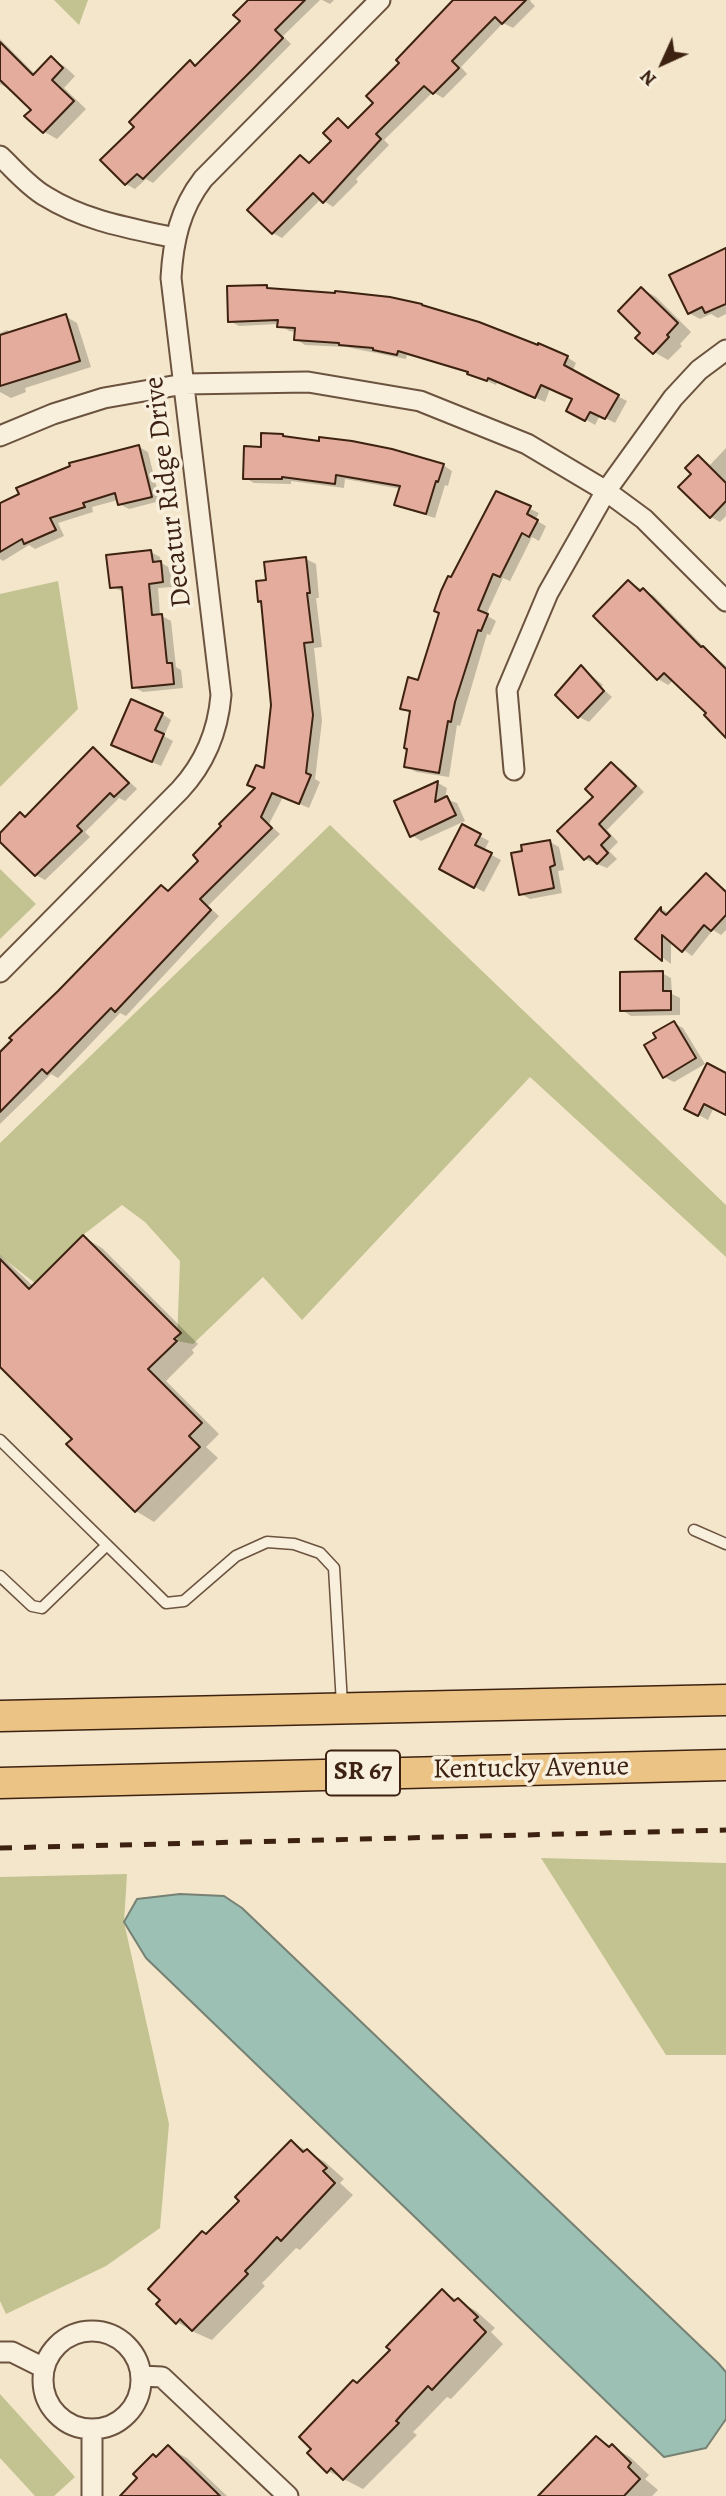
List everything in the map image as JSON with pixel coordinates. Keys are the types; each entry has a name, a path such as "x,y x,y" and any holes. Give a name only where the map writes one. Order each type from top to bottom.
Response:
{"main road":[{"path":"0,1716 726,1700"},
{"name":"Kentucky Avenue","path":"0,1783 726,1765"}],"street":[{"name":"Decatur Ridge Drive","path":"0,972 180,790 197,769 215,732 220,701 219,678 171,278 175,238 184,210 203,179 380,0"},
{"path":"0,156 37,191 70,211 106,224 175,238"},
{"path":"514,770 507,690 548,593 606,491 678,391 699,370 726,350"},
{"path":"0,436 53,414 104,398 184,384 308,382 420,401 527,444 606,491 644,519 726,601"},
{"path":"88,2331 104,2332 118,2338 129,2348 137,2361 141,2376 140,2392 133,2407 108,2427 92,2430 77,2428 64,2421 53,2410 44,2390 44,2368 50,2354 60,2342 73,2334 88,2331"},
{"path":"0,2352 12,2352 44,2368"},
{"path":"141,2376 162,2376 288,2496"},
{"path":"92,2430 92,2496"}],"lane":[{"path":"0,1440 166,1603 184,1601 236,1556 267,1542 294,1544 320,1553 334,1568 342,1708"},
{"path":"694,1530 726,1544"},
{"path":"0,1576 32,1606 42,1608 107,1545"}],"green space":[{"path":"54,0 88,0 79,25"},
{"path":"58,581 78,709 0,787 0,594"},
{"path":"330,825 726,1205 726,1257 530,1077 302,1320 263,1277 193,1344 177,1341 180,1261 145,1222 122,1205 83,1235 35,1283 0,1256 0,1143"},
{"path":"0,869 36,904 0,939"},
{"path":"541,1858 726,1863 726,2055 666,2055"},
{"path":"127,1874 124,1922 169,2124 160,2228 106,2266 6,2314 0,2301 0,1877"},
{"path":"0,2394 75,2477 54,2496 35,2496 0,2458"}],"water":[{"path":"180,1894 224,1896 242,1908 718,2363 726,2372 726,2419 706,2448 664,2457 146,1958 124,1922 137,1899"}],"building":[{"path":"248,0 305,0 275,30 283,38 251,71 143,179 137,174 125,185 100,160 134,127 129,122 190,60 195,66 240,21 233,15"},
{"path":"453,0 526,0 502,24 495,17 452,61 459,68 433,94 424,86 376,134 381,139 323,203 313,193 272,234 247,210 300,155 309,163 331,141 323,133 338,118 348,128 373,103 366,96 399,63 396,60"},
{"path":"0,42 33,75 51,56 63,68 52,80 74,101 43,133 24,116 31,110 0,80"},
{"path":"726,248 726,304 705,313 702,307 688,314 669,275"},
{"path":"267,285 267,288 390,297 422,304 538,343 568,356 564,365 619,395 605,419 590,412 585,421 566,411 572,399 541,385 535,398 488,378 487,381 467,374 468,372 398,351 397,355 339,343 294,340 295,328 277,327 278,320 228,322 227,286"},
{"path":"641,287 678,323 653,354 635,338 640,333 618,311"},
{"path":"66,314 80,361 0,386 0,335"},
{"path":"261,433 319,441 319,437 352,441 444,464 426,514 394,505 400,486 336,475 335,484 282,477 243,479 244,446 261,447"},
{"path":"139,445 152,497 118,505 115,493 83,503 85,507 50,518 56,530 24,544 22,539 0,552 0,503 19,494 16,488 70,466 69,463"},
{"path":"698,455 726,483 726,501 710,518 678,487 691,474 685,468"},
{"path":"496,491 531,506 527,514 538,520 529,537 522,533 500,577 493,574 478,610 488,614 481,631 478,630 451,722 448,721 439,773 404,767 410,711 400,709 408,677 418,680 439,613 434,611 441,591"},
{"path":"151,550 153,562 161,561 163,582 149,584 152,615 162,614 167,663 172,663 174,684 132,688 122,587 110,588 106,555"},
{"path":"306,557 313,642 304,643 313,715 306,773 311,775 299,804 272,793 261,817 272,828 200,899 211,910 115,1012 111,1008 47,1074 42,1069 0,1112 0,1052 12,1040 9,1038 161,885 168,891 198,861 193,855 255,788 247,785 256,765 264,768 271,705 261,601 258,602 256,581 266,580 264,562"},
{"path":"628,580 640,591 643,588 726,669 726,738 704,715 706,713 664,673 657,680 593,616"},
{"path":"581,665 604,691 578,718 555,695"},
{"path":"131,699 163,713 155,730 164,734 152,762 111,745"},
{"path":"93,747 129,783 114,797 110,793 77,826 82,831 35,876 0,842 0,833 20,812 25,817"},
{"path":"611,762 636,786 599,824 610,836 601,845 608,853 597,864 589,856 584,860 557,831 593,797 585,789"},
{"path":"438,781 435,802 447,796 456,815 410,837 394,801"},
{"path":"462,824 481,834 475,845 492,853 474,888 439,869"},
{"path":"550,840 555,865 550,867 554,888 519,895 511,853 522,851 521,845"},
{"path":"706,873 726,892 726,915 711,931 704,925 682,952 662,935 662,961 635,939 661,907 661,911 666,915"},
{"path":"663,971 663,991 671,991 671,1010 620,1011 620,972"},
{"path":"674,1021 696,1058 663,1078 644,1045 656,1038 653,1033"},
{"path":"707,1063 726,1073 726,1115 704,1104 698,1116 684,1109"},
{"path":"83,1235 181,1333 174,1339 177,1341 148,1369 202,1423 189,1436 200,1447 135,1512 66,1444 72,1439 0,1367 0,1259 29,1289"},
{"path":"291,2140 303,2152 307,2149 327,2168 323,2171 335,2183 281,2241 277,2237 245,2271 248,2274 192,2331 180,2319 176,2324 156,2304 160,2300 148,2289 202,2231 206,2234 239,2201 235,2197"},
{"path":"442,2289 454,2301 458,2298 478,2317 474,2320 486,2332 432,2390 428,2386 396,2421 399,2423 343,2480 331,2468 327,2473 307,2453 311,2449 299,2437 353,2380 357,2383 390,2350 386,2347"},
{"path":"596,2436 609,2447 612,2444 631,2463 628,2467 640,2479 624,2496 538,2496"},
{"path":"168,2445 220,2496 120,2496 137,2478 133,2474 153,2454 156,2457"}],"railway":[{"path":"0,1848 726,1830"}]}
